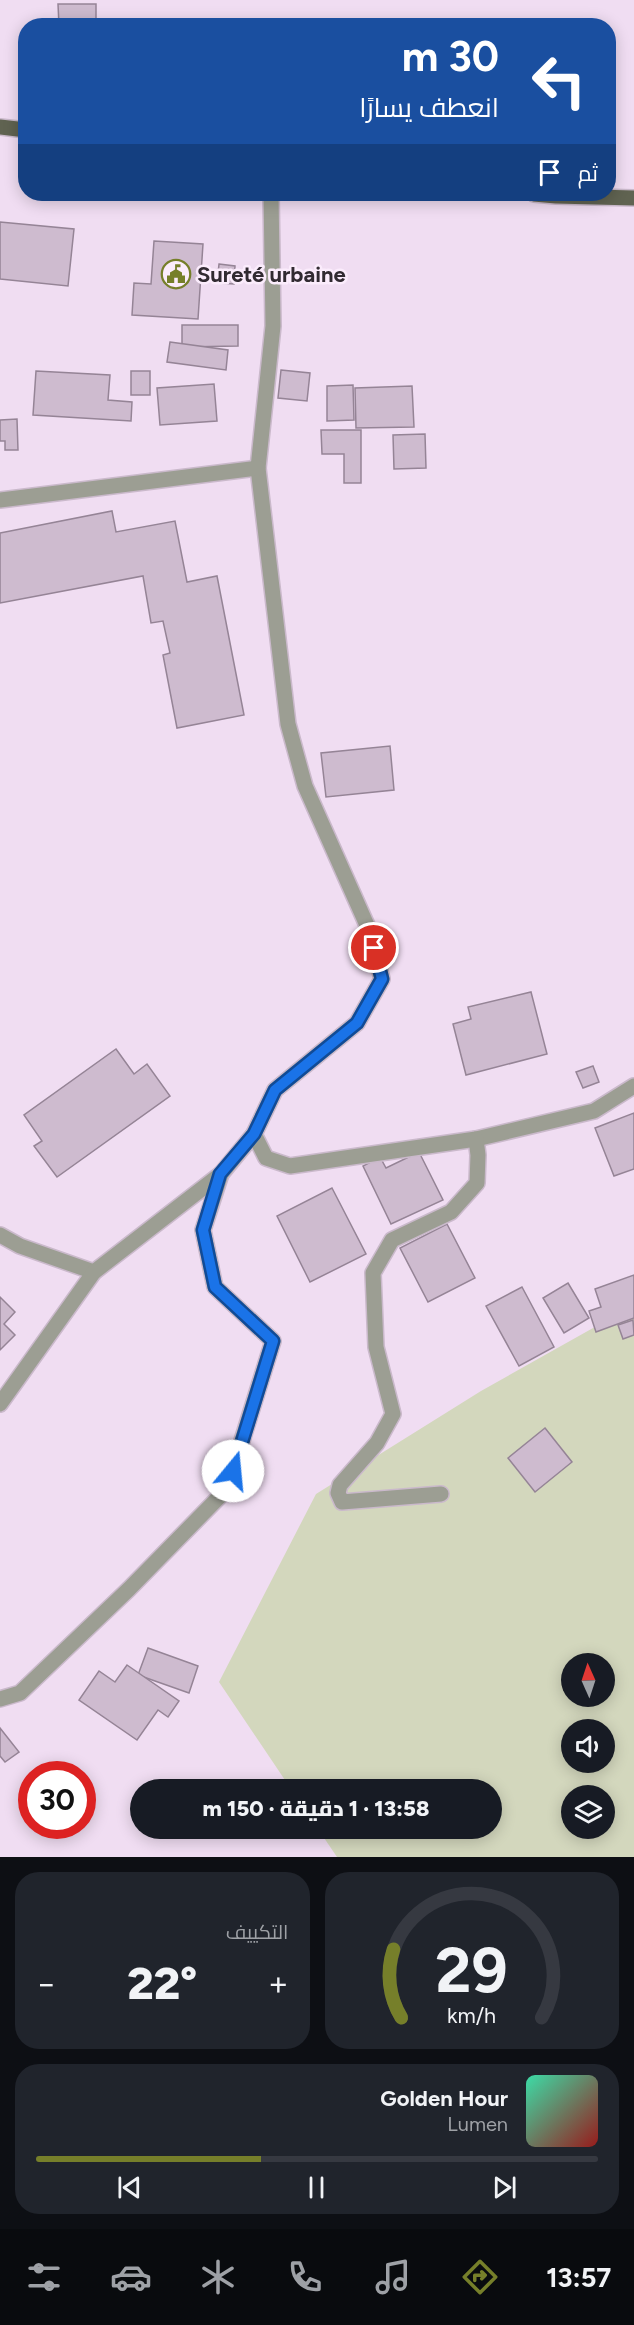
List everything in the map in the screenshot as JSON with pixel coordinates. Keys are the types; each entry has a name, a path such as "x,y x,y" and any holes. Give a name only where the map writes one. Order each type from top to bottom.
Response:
{"main road":[{"path":"0,127 18,129"},
{"path":"616,198 634,198"}],"street":[{"path":"0,1404 94,1272 220,1174 254,1134 275,1090 357,1023 382,979 370,932 305,786 288,724 258,468 273,326 271,201"},
{"path":"0,500 258,468"},
{"path":"254,1134 266,1158 290,1166 476,1139 594,1111 634,1086"},
{"path":"441,1494 342,1502 338,1493 340,1485 377,1443 393,1414 376,1347 373,1273 392,1240 451,1212 477,1183 476,1139"},
{"path":"0,1699 20,1693 129,1589 227,1489 273,1341 215,1287 203,1230 220,1174"},
{"path":"0,1235 20,1246 94,1272"}],"green space":[{"path":"634,1305 634,1857 337,1857 325,1839 502,1839 502,1779 284,1779 219,1682 316,1494 481,1391"}],"building":[{"path":"58,4 96,4 96,18 59,18"},
{"path":"0,222 74,229 68,286 0,279"},
{"path":"154,241 203,244 198,319 132,315 134,283 151,284"},
{"path":"219,264 235,266 234,284 217,283"},
{"path":"182,325 238,325 238,346 182,347"},
{"path":"170,342 228,350 226,370 167,362"},
{"path":"281,370 310,373 307,401 278,398"},
{"path":"36,371 110,375 108,400 132,402 131,421 33,415"},
{"path":"131,371 150,371 150,395 131,395"},
{"path":"214,384 217,421 160,425 157,388"},
{"path":"353,385 354,420 327,421 327,386"},
{"path":"412,386 414,427 356,428 355,388"},
{"path":"17,419 18,450 5,450 5,441 0,441 0,420"},
{"path":"321,430 361,430 361,483 344,483 344,454 322,454"},
{"path":"425,434 426,468 394,469 393,435"},
{"path":"112,511 116,532 175,521 187,582 217,576 244,715 177,728 163,655 170,653 163,621 151,623 143,576 0,603 0,533"},
{"path":"390,746 394,790 326,797 321,753"},
{"path":"531,992 547,1054 466,1075 453,1024 471,1019 468,1007"},
{"path":"116,1049 134,1074 147,1064 170,1096 57,1177 34,1146 42,1141 24,1115"},
{"path":"593,1066 599,1082 583,1088 576,1072"},
{"path":"634,1113 634,1169 614,1176 595,1128"},
{"path":"419,1152 443,1200 391,1224 363,1166 380,1157 386,1168"},
{"path":"332,1188 366,1254 310,1282 277,1216"},
{"path":"447,1224 475,1278 428,1302 400,1248"},
{"path":"634,1275 634,1318 596,1332 589,1311 601,1307 595,1289"},
{"path":"568,1283 589,1318 564,1333 543,1298"},
{"path":"522,1287 554,1347 519,1366 486,1306"},
{"path":"0,1297 15,1312 4,1324 15,1335 0,1350"},
{"path":"633,1320 634,1335 623,1339 618,1325"},
{"path":"545,1428 572,1462 535,1492 508,1458"},
{"path":"148,1648 198,1666 189,1693 138,1675"},
{"path":"127,1665 179,1701 168,1717 158,1710 137,1740 79,1700 99,1671 115,1682"},
{"path":"0,1728 19,1752 5,1762 0,1756"}],"place":[{"name":"Sureté urbaine","path":"176,274"}],"route":[{"path":"233,1471 273,1341 215,1287 203,1230 220,1174 254,1134 275,1090 357,1023 382,979 374,948"}]}
